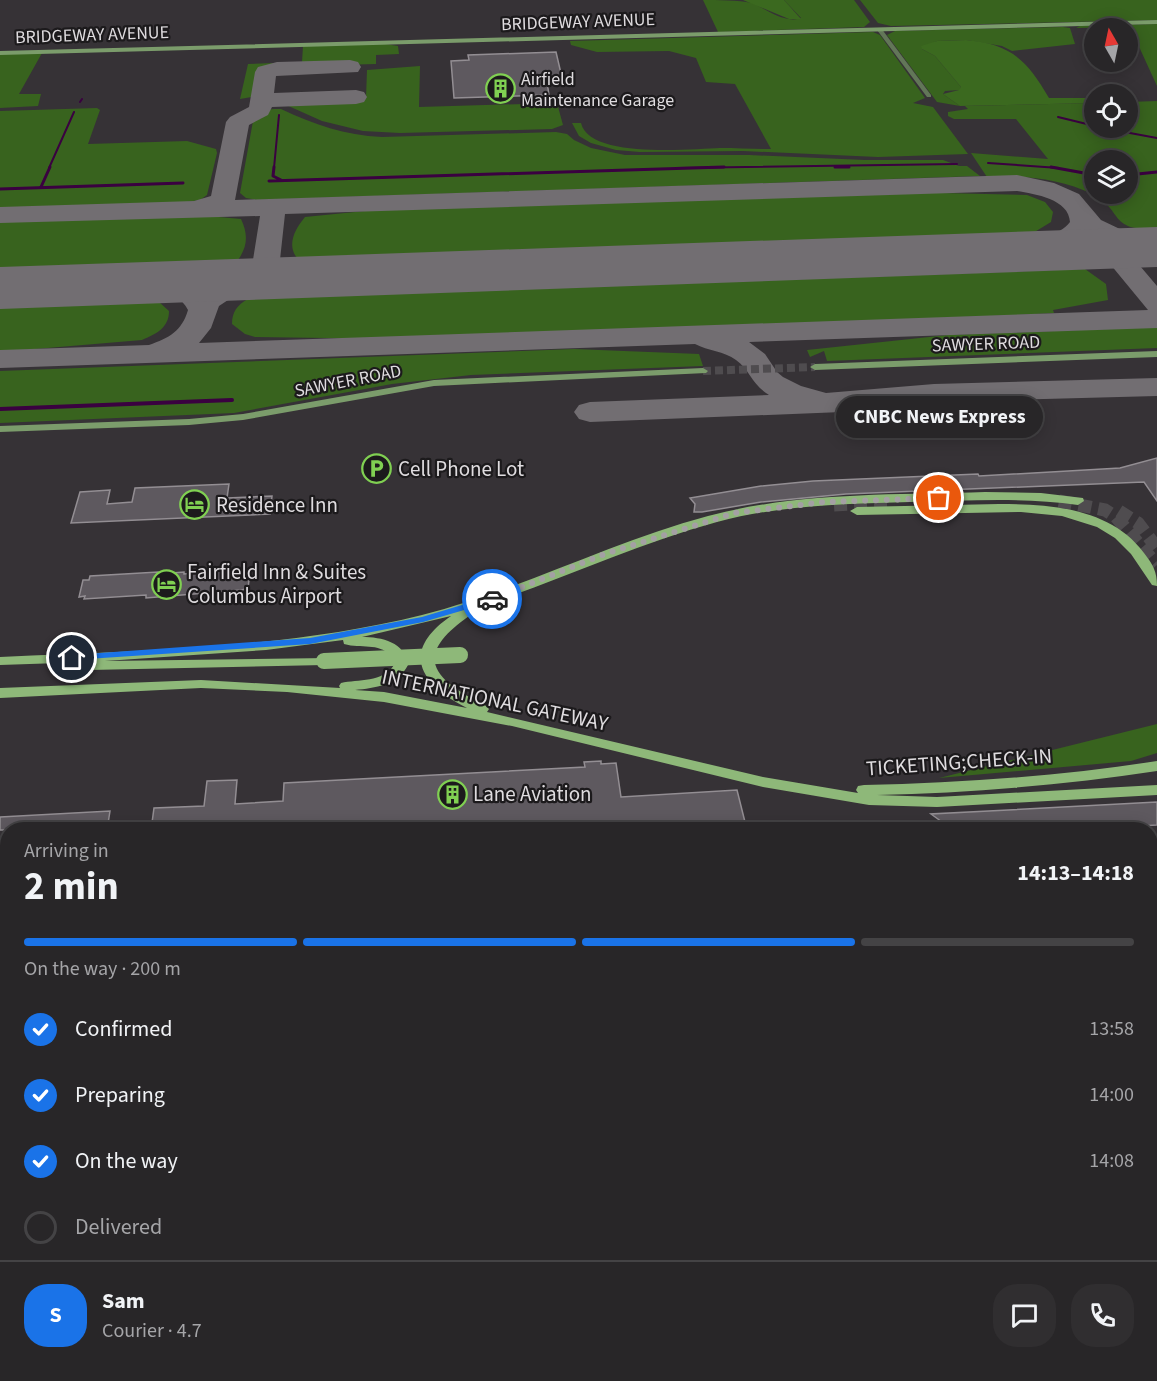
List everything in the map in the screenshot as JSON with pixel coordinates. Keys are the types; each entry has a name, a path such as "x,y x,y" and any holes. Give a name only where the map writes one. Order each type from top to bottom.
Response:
{"main road":[{"path":"512,722 452,694 432,676 426,660 428,645 438,631 468,610 494,598 644,540 735,513 792,505 1008,495 1043,496 1078,501"},
{"path":"644,540 719,523 814,512 1034,508 1061,512 1089,520 1114,532 1127,541 1157,582"},
{"path":"310,641 423,619 494,598"},
{"path":"0,663 182,652 310,641 383,644 400,657 400,665 396,674 387,679 358,685 232,685"},
{"path":"0,663 91,666 324,661 460,655"},
{"name":"INTERNATIONAL GATEWAY","path":"0,693 170,684 232,685 384,697 512,722 763,782"},
{"name":"TICKETING;CHECK-IN","path":"763,782 827,789 892,790 1112,773 1157,766"},
{"path":"763,782 847,797 913,802 1157,790"}],"street":[{"name":"BRIDGEWAY AVENUE","path":"0,53 1157,22"},
{"path":"879,29 928,96"},
{"name":"SAWYER ROAD","path":"815,367 1157,354"},
{"name":"SAWYER ROAD","path":"0,429 218,420 262,414 382,390 434,383 703,371"}],"green space":[{"path":"703,0 752,3 776,15 795,19 801,18 784,0 854,0 870,22 864,27 718,32"},
{"path":"743,0 784,0 801,19 789,19"},
{"path":"860,0 1157,0 1157,20 1084,18 1084,22 891,26 878,23"},
{"path":"1138,24 1157,24 1157,86 1138,44"},
{"path":"1070,28 1075,44 1012,51 1002,46 966,40 937,41 922,49 935,56 961,87 960,90 945,91 943,94 960,106 937,102 887,35 895,31"},
{"path":"873,32 880,35 925,98 913,103 933,107 968,154 878,157 743,151 640,152 616,150 591,143 579,136 572,123 581,123 588,134 602,142 621,147 665,150 771,149 735,84 706,82 696,58 669,51 597,52 571,45 570,41"},
{"path":"966,40 995,45 1016,56 1025,64 1049,98 1084,98 1084,103 960,106 943,94 959,90 961,87 935,56 922,49 921,46 937,41"},
{"path":"385,44 398,46 399,54 376,55 376,64 262,67 258,96 240,99 248,64 302,62 303,46"},
{"path":"42,53 19,94 41,94 38,106 0,108 0,54"},
{"path":"420,66 419,107 557,103 563,125 552,129 400,133 363,131 322,121 284,104 293,101 366,98 367,70"},
{"path":"1157,101 1157,229 1130,227 1118,219 1106,204 1138,204 1138,150 1084,150 1084,191 1067,184 1027,177 987,177 971,153 1048,159 1016,119 954,119 948,116 948,112 968,109 965,106 1084,103 1084,138 1138,138 1138,102"},
{"path":"97,108 100,110 88,144 187,141 216,149 207,195 200,200 187,202 0,208 0,111"},
{"path":"281,109 330,128 368,136 556,132 567,134 591,148 625,155 749,155 865,160 943,160 959,166 967,166 980,176 257,200 246,198 240,193 253,121 262,118 265,110"},
{"path":"899,192 1027,195 1045,202 1053,212 1051,222 1033,233 297,258 292,247 298,226 305,217 395,208"},
{"path":"220,214 219,217 241,219 243,224 246,235 245,245 238,260 0,268 0,221"},
{"path":"1085,269 1106,284 1108,300 1053,310 1054,313 398,339 255,337 245,334 232,324 236,309 248,299"},
{"path":"159,302 169,311 167,322 157,333 142,340 0,352 0,308"},
{"path":"1157,327 1157,348 827,361 824,351 810,357 807,350 948,335"},
{"path":"574,349 699,354 703,366 471,375 392,384 234,413 0,423 0,371"},
{"path":"1157,724 1157,753 1131,761 939,778"}],"building":[{"path":"556,52 563,82 547,82 549,95 454,98 451,61 469,60 468,55"},
{"path":"1157,458 1157,501 1144,482 846,494 761,502 702,512 694,512 695,504 690,498 761,486 813,481 978,474 979,476 1120,468"},
{"name":"Residence Inn","path":"229,484 227,498 272,496 270,514 71,523 80,492 110,490 107,504 132,502 135,488"},
{"name":"Fairfield Inn & Suites Columbus Airport","path":"244,569 244,572 250,572 248,588 242,590 146,598 146,595 84,599 85,596 79,597 83,580 89,580 90,576 158,572 158,574 184,572 184,574"},
{"name":"Lane Aviation","path":"584,762 616,763 621,797 737,790 745,822 152,822 154,808 204,806 207,781 237,780 235,804 283,801 284,783 585,767"},
{"path":"1157,802 1157,822 942,822 931,814"},
{"path":"110,811 108,822 0,822 0,817"}],"waterway":[{"path":"49,168 74,112"},
{"path":"274,168 279,115"},
{"path":"1058,117 1084,123"},
{"path":"1138,134 1157,138"},
{"path":"988,163 1055,168"},
{"path":"705,168 957,164"},
{"path":"41,187 50,167"},
{"path":"274,167 273,176 281,180"},
{"path":"705,168 724,167"},
{"path":"835,167 849,167"},
{"path":"676,168 705,168"},
{"path":"269,181 705,168"},
{"path":"1055,168 1059,168"},
{"path":"1055,168 1084,173"},
{"path":"1138,174 1157,172"},
{"path":"0,189 183,183"},
{"path":"0,409 232,400"}],"taxiway":[{"path":"262,100 266,72 277,69 350,67"},
{"path":"262,100 356,97"},
{"path":"198,208 214,205 223,199 238,122 260,110 262,100"},
{"path":"258,207 1017,183 1045,188 1070,199 1083,215"},
{"path":"0,215 258,207"},
{"path":"154,353 174,346 192,334 204,306 217,293 265,269 273,216 270,211 258,207"},
{"path":"990,253 1032,248 1065,239 1077,232 1084,223 1083,215"},
{"path":"1083,215 1157,304"},
{"path":"1095,226 1113,236 1157,246"},
{"path":"131,283 162,284 183,289 198,300 202,309"},
{"path":"0,359 1157,319"},
{"path":"707,339 739,348 754,360 767,380 783,390 815,400"},
{"path":"590,412 842,402 934,393 1157,387"}],"runway":[{"path":"0,288 1157,247"}],"tunnel":[{"path":"703,371 815,367"},
{"path":"1059,501 1105,510 1116,517 1157,565"},
{"path":"834,505 894,502"},
{"path":"1119,511 1138,523 1157,548"}],"way so far":[{"path":"492,599 644,540 735,513 824,502 939,498"}],"place":[{"name":"Airfield Maintenance Garage","path":"500,89"},
{"name":"Cell Phone Lot","path":"377,469"},
{"name":"CNBC News Express","path":"939,498"},
{"name":"Residence Inn","path":"195,505"},
{"name":"Fairfield Inn & Suites Columbus Airport","path":"166,584"},
{"name":"Lane Aviation","path":"452,794"}],"route":[{"path":"72,658 182,652 310,641 423,619 492,599"}]}
